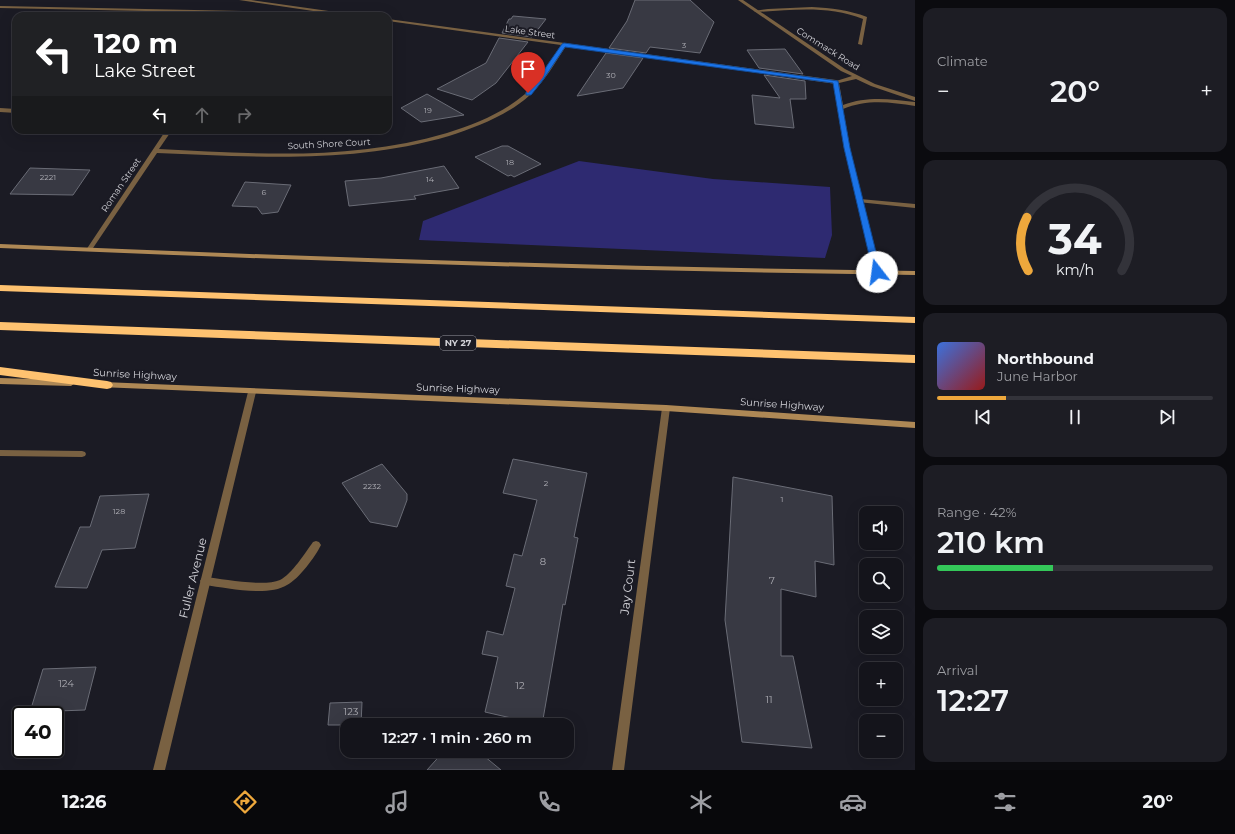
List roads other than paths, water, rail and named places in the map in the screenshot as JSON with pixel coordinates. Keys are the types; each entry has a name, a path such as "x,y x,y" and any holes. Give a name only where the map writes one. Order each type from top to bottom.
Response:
{"highway":[{"path":"0,288 915,320"},
{"name":"NY 27","path":"0,326 915,359"},
{"path":"0,371 106,385"}],"main road":[{"path":"0,246 597,268 915,272"},
{"name":"Sunrise Highway","path":"0,381 666,408 915,425"}],"street":[{"path":"241,0 327,12"},
{"name":"Commack Road","path":"740,0 835,65 856,77 882,88 915,99"},
{"path":"244,12 252,2"},
{"path":"0,7 173,12"},
{"path":"756,11 809,9 844,10 857,13 865,18 860,44"},
{"name":"Lake Street","path":"392,21 836,82"},
{"name":"South Shore Court","path":"155,151 296,156 343,155 388,149 431,140 473,126 517,103 536,86 564,45"},
{"path":"856,77 836,82 847,148 877,272"},
{"path":"840,108 858,101 870,99 915,104"},
{"path":"0,110 12,111"},
{"name":"Roman Street","path":"89,250 166,134"},
{"path":"860,200 915,206"},
{"name":"Fuller Avenue","path":"159,770 252,392"},
{"name":"Jay Court","path":"618,770 666,408"},
{"path":"0,453 82,454"},
{"path":"205,581 272,586 284,582 294,573 316,545"}]}
